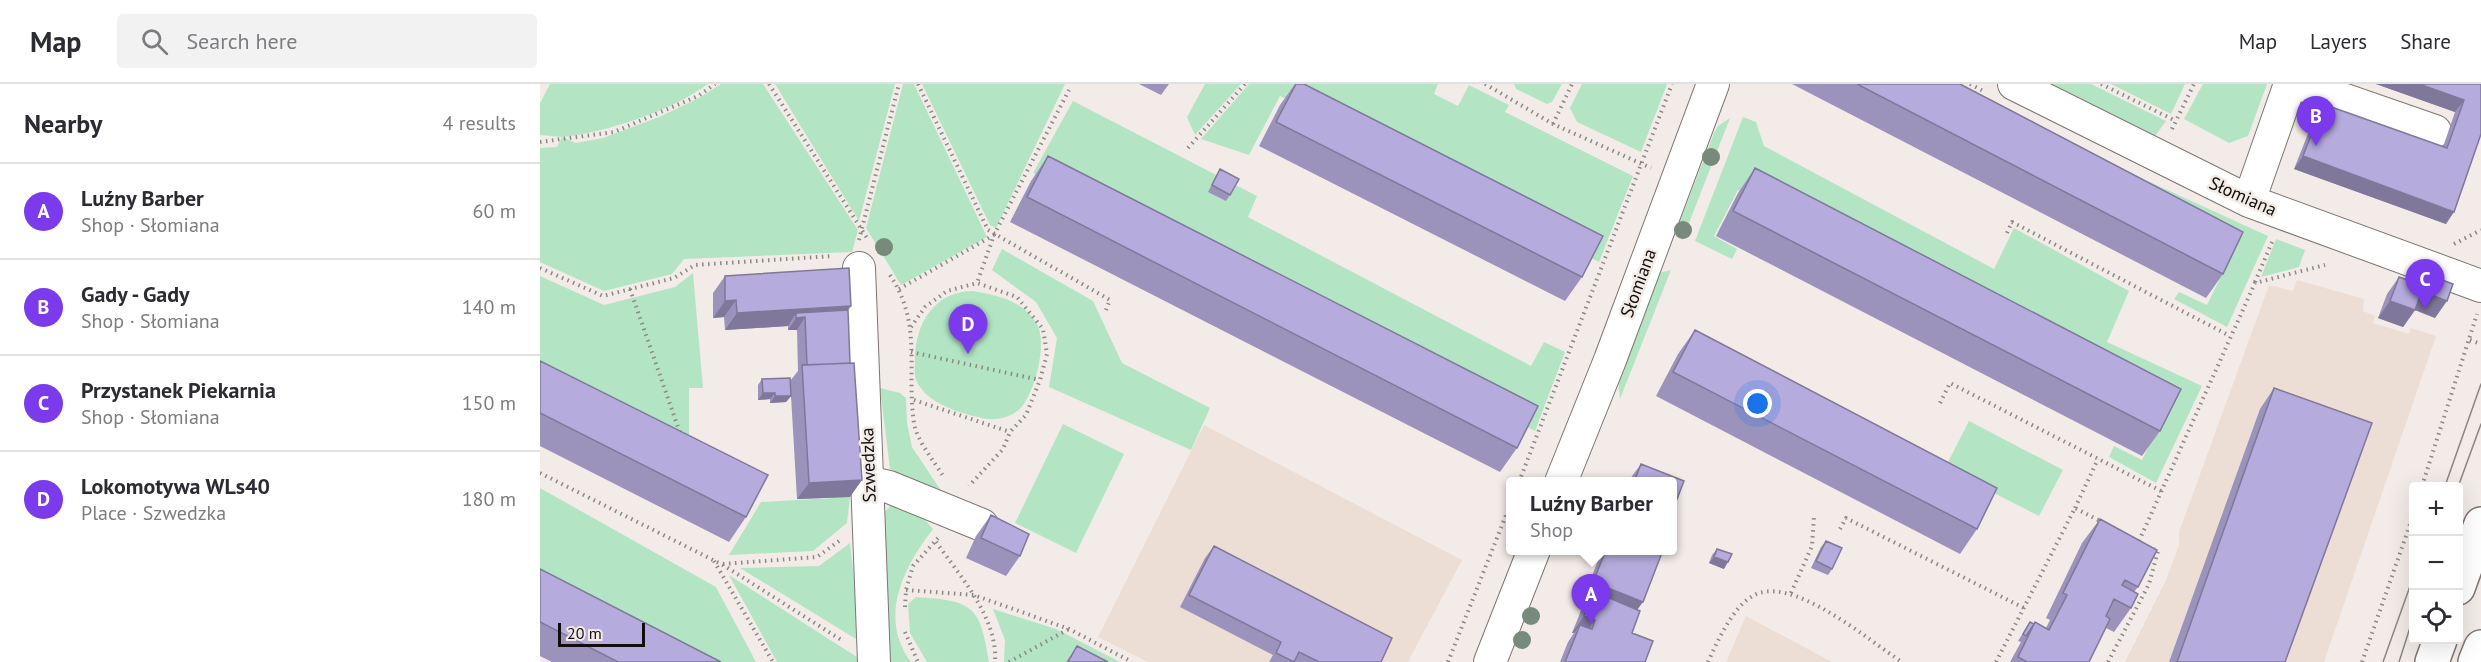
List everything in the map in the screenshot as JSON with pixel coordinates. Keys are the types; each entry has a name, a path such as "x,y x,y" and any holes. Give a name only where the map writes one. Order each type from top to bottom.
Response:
{"main road":[{"path":"2463,574 2481,524"},
{"path":"2432,662 2438,644"},
{"path":"2475,662 2481,647"}],"street":[{"name":"Słomiana","path":"1564,477 1713,84"},
{"name":"Słomiana","path":"2014,84 2249,201 2480,299"},
{"path":"2249,201 2290,84"},
{"path":"2299,84 2435,131"},
{"name":"Szwedzka","path":"862,262 874,662"},
{"path":"868,482 954,504 982,525"},
{"path":"1490,662 1532,555"}],"path":[{"path":"540,142 614,132 698,96 715,84"},
{"path":"770,84 862,229"},
{"path":"862,262 862,229 899,84"},
{"path":"918,84 988,230 1110,300 1106,310"},
{"path":"1188,148 1245,84"},
{"path":"1485,84 1553,123 1641,165 1678,176"},
{"path":"1553,123 1572,84"},
{"path":"1521,477 1672,84"},
{"path":"2101,84 2176,121 2194,84"},
{"path":"977,283 994,235 1070,90"},
{"path":"2007,233 2012,222 2230,336"},
{"path":"2445,248 2481,230"},
{"path":"2139,541 2276,233"},
{"path":"899,290 994,235"},
{"path":"540,268 603,297 674,278 694,265 862,262 899,290 911,327 909,385 914,400 914,425 954,504 1003,449 1010,432 1026,415 1040,380 1047,354 1043,329 1017,297 977,283 947,291 924,307 911,327"},
{"path":"2255,283 2325,265"},
{"path":"630,289 684,444"},
{"path":"2423,482 2470,340 2480,299"},
{"path":"2470,340 2481,344"},
{"path":"911,352 1040,380"},
{"path":"1940,403 1950,383 2161,491"},
{"path":"914,400 1010,432"},
{"path":"1996,662 2098,459"},
{"path":"540,473 714,560 846,643"},
{"path":"2075,508 2107,525"},
{"path":"723,565 817,556 870,515"},
{"path":"1448,662 1506,515"},
{"path":"1791,593 1812,546 1814,516"},
{"path":"1840,529 1846,518 2024,608"},
{"path":"2362,662 2409,527"},
{"path":"2108,662 2149,584 2158,552 2128,536"},
{"path":"905,609 906,590 914,566 936,542 974,595 996,645 995,662"},
{"path":"714,560 721,577 773,662"},
{"path":"906,590 974,595 1069,629 1132,662"},
{"path":"1708,662 1740,606 1752,595 1772,591 1791,593 1830,612 1902,662"},
{"path":"904,629 918,662"},
{"path":"1009,662 1069,629"}],"shaded area":[{"path":"2297,280 2364,299 2363,311 2375,316 2373,323 2409,334 2411,328 2436,336 2324,662 2125,662 2166,580 2179,545 2179,532 2269,285 2293,291"},
{"path":"1204,425 1462,560 1408,662 1148,662 1098,637"},
{"path":"1746,616 1832,662 1726,662"}],"green space":[{"path":"550,84 708,84 676,103 638,119 598,131 562,137 540,135 540,103"},
{"path":"721,84 763,84 858,230 852,252 684,259 672,274 604,291 540,262 540,148 557,147 562,137 576,143 603,138 659,117 699,98"},
{"path":"775,84 895,84 859,221"},
{"path":"903,84 914,84 987,237 901,285 866,228"},
{"path":"922,84 1065,84 996,228 990,225"},
{"path":"1205,84 1241,84 1195,135 1187,117"},
{"path":"1249,84 1438,84 1434,94 1458,106 1469,85 1509,105 1505,112 1633,176 1599,262 1280,96 1249,155 1201,139"},
{"path":"1514,84 1562,84 1552,102 1547,104 1516,89"},
{"path":"1582,84 1667,84 1641,152 1577,122 1570,108"},
{"path":"1958,84 2139,177 2268,236 2227,327 2174,299 2179,292 2207,305 2231,256"},
{"path":"2043,84 2091,84 2166,121 2153,139"},
{"path":"2111,84 2185,84 2171,114"},
{"path":"2203,84 2267,84 2248,136 2229,143 2184,119"},
{"path":"1073,101 1257,196 1248,217 1531,366 1544,342 1565,352 1535,431 1033,173"},
{"path":"1743,117 1756,122 1764,146 1994,269 2014,228 2129,291 2107,342 2202,386 2156,483 2109,457 2114,446 2142,460 2166,412 1738,190 1714,236 1737,249 1732,259 1695,241"},
{"path":"1730,118 1682,241 1679,224 1714,133 1718,126"},
{"path":"2276,239 2305,250 2299,267 2261,277"},
{"path":"1002,249 1093,301 1122,363 1210,408 1191,450 1049,387 1057,338 1036,302 992,270"},
{"path":"1671,270 1620,399 1618,381 1659,273"},
{"path":"693,273 703,388 689,388 689,441 540,386 540,276 604,305 675,287"},
{"path":"973,291 1000,297 1017,304 1031,315 1039,331 1041,351 1033,385 1022,406 1016,412 1004,417 982,418 947,407 924,392 915,378 918,335 929,313 947,297"},
{"path":"880,388 900,393 906,398 907,423 912,447 940,489 924,486 890,469"},
{"path":"1969,421 2063,470 2039,516 1945,468"},
{"path":"1063,424 1124,454 1076,553 1015,523"},
{"path":"540,488 716,587 756,662 666,662 540,598"},
{"path":"850,497 847,523 813,551 729,555 761,502"},
{"path":"897,497 911,504 933,529 912,560 898,594 896,628 901,645 911,662 888,662 881,517"},
{"path":"850,543 861,642 740,568 819,566"},
{"path":"729,575 857,657 858,662 777,662"},
{"path":"916,597 950,601 962,604 970,610 977,617 982,628 989,662 927,662 910,633 908,604"},
{"path":"993,609 1056,629 1120,662 1004,662 1005,640"}],"building":[{"path":"1296,84 1304,84 1603,236 1582,277 1276,122"},
{"path":"1857,84 1960,84 2243,232 2223,274"},
{"path":"2419,84 2481,84 2481,134 2454,212 2303,156 2323,104 2447,148 2464,100"},
{"path":"1048,156 1538,406 1517,448 1027,197"},
{"path":"1755,168 2181,389 2160,431 1733,211"},
{"path":"1220,169 1239,179 1230,195 1212,185"},
{"path":"849,268 851,306 737,313 736,300 725,301 725,276"},
{"path":"2399,277 2430,288 2434,277 2453,284 2447,301 2422,291 2415,310 2390,301"},
{"path":"848,310 850,363 807,365 805,317 796,318 796,313"},
{"path":"1695,330 1997,488 1977,529 1673,372"},
{"path":"540,361 768,475 746,517 540,413"},
{"path":"854,363 862,480 809,483 802,365"},
{"path":"790,378 791,396 763,393 762,379"},
{"path":"2274,388 2372,423 2285,662 2177,662"},
{"path":"1641,464 1674,477 1636,477"},
{"path":"1677,478 1684,481 1677,499"},
{"path":"991,515 1029,534 1020,556 981,538"},
{"path":"2100,519 2157,550 2138,587 2125,580 2122,585 2138,594 2131,608 2114,599 2106,616 2110,619 2089,662 2027,662 2018,657 2035,622 2049,630 2067,595 2063,593"},
{"path":"1826,541 1842,548 1832,569 1816,561"},
{"path":"1214,546 1392,638 1381,662 1319,662 1299,652 1294,662 1276,653 1281,642 1189,595"},
{"path":"1717,549 1732,554 1728,562 1714,557"},
{"path":"1604,555 1661,555 1643,602 1593,582"},
{"path":"540,569 721,662 618,662 540,622"},
{"path":"1593,591 1640,611 1632,633 1653,641 1645,662 1565,662 1580,625 1592,629 1595,620 1584,616"},
{"path":"2030,622 2034,624 2026,636 2023,634"},
{"path":"1077,646 1108,662 1068,662"}],"tram line":[{"path":"2446,482 2481,384"},
{"path":"2460,482 2481,424"},
{"path":"2383,662 2409,589"},
{"path":"2399,662 2409,631"}],"place":[{"name":"Gady - Gady","path":"2316,146"},
{"name":"Przystanek Piekarnia","path":"2425,309"},
{"name":"Lokomotywa WLs40","path":"968,354"},
{"name":"Luźny Barber","path":"1591,624"}]}
